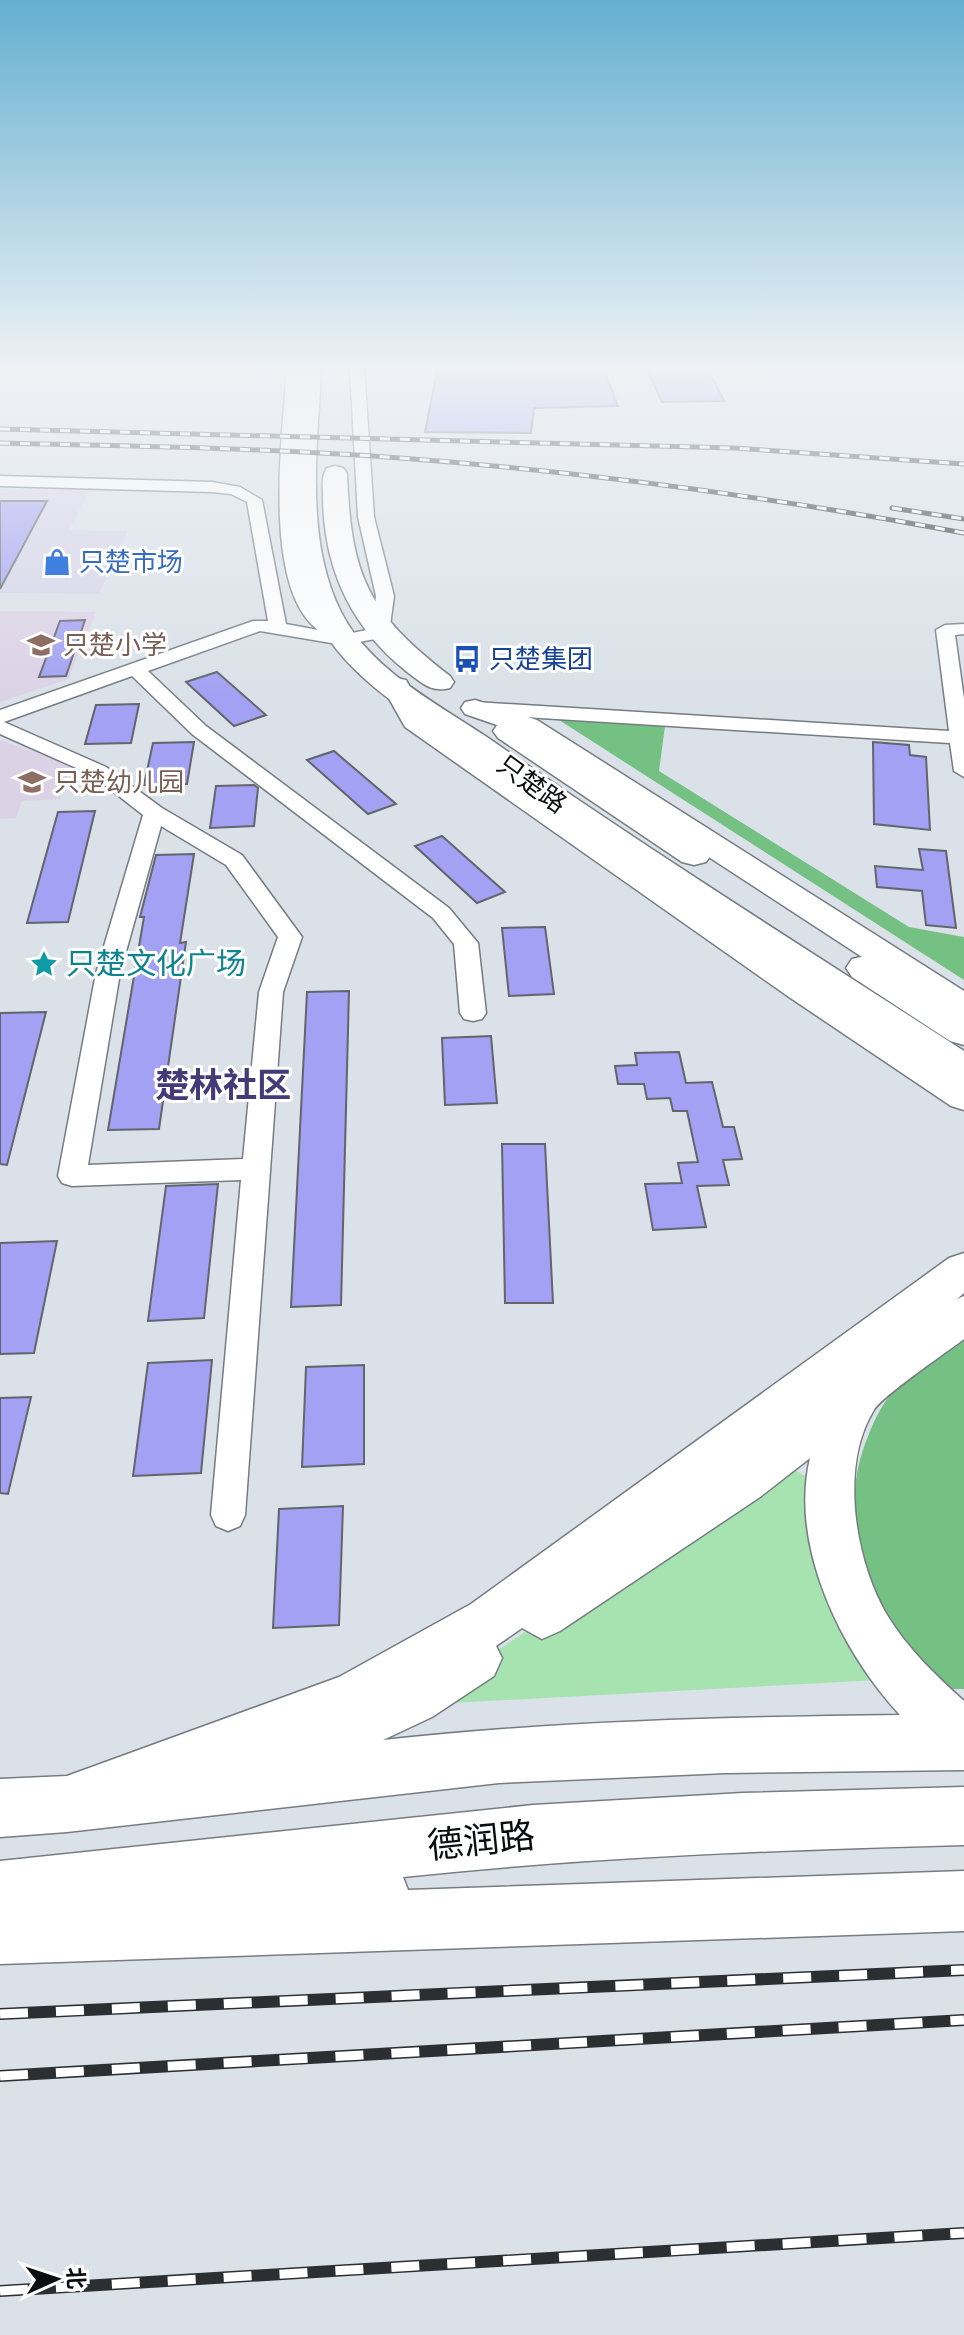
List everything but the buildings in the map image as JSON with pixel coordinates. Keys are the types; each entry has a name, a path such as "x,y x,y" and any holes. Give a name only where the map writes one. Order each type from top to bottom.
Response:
{"highway":[{"name":"只楚路","path":"307,476 308,551 318,590 343,640 396,686 567,810 964,1032"},
{"name":"只楚路","path":"335,476 335,513 340,549 351,588 380,633 475,708 964,1070"}],"main road":[{"path":"396,686 415,721 801,989 964,1097"},
{"path":"475,708 527,726 964,1007"},
{"path":"67,1804 212,1748 352,1699 489,1622 964,1270"},
{"path":"176,1790 314,1744 413,1698 743,1482 964,1314"},
{"path":"855,1398 833,1464 830,1498 834,1536 852,1605 872,1640 902,1680 964,1740"},
{"path":"0,1808 67,1804 499,1755 726,1745 964,1740"},
{"name":"德润路","path":"0,1891 533,1834 743,1822 964,1816"},
{"path":"0,1907 545,1889 964,1883"},
{"path":"0,1934 964,1901"}],"street":[{"path":"290,476 291,561 297,587 308,611 343,640"},
{"path":"0,717 259,625 343,640 380,633 385,596 366,517 364,476"},
{"path":"0,481 212,487 247,494 254,500 278,629"},
{"path":"955,630 964,771"},
{"path":"135,669 199,730 441,913 466,943 473,1013"},
{"path":"475,708 960,738"},
{"path":"0,727 99,771 154,813 234,860 290,937 271,992 228,1515"},
{"path":"154,813 108,973 72,1176 256,1169"}],"shaded area":[{"name":"只楚市场","path":"0,489 90,490 69,530 128,531 99,594 0,593"},
{"name":"只楚小学","path":"0,611 96,612 68,679 0,702"},
{"name":"只楚幼儿园","path":"0,740 70,764 60,799 22,801 16,818 0,819"}],"green space":[{"path":"556,718 665,726 659,771 909,927 964,937 964,980"},
{"path":"964,1341 964,1689 947,1689 901,1638 883,1609 868,1578 854,1512 856,1478 865,1444 885,1403 910,1378"},
{"path":"781,1462 805,1476 807,1508 878,1680 415,1705"}],"railway":[{"path":"583,476 824,508 964,533"},
{"path":"892,508 964,519"},
{"path":"0,2014 964,1970"},
{"path":"0,2076 964,2020"},
{"path":"0,2291 964,2233"}],"place":[{"name":"只楚市场","path":"57,562"},
{"name":"只楚小学","path":"41,645"},
{"name":"只楚集团","path":"467,659"},
{"name":"只楚幼儿园","path":"32,782"},
{"name":"只楚文化广场","path":"44,964"}],"district":[{"name":"楚林社区","path":"223,1085"}]}
